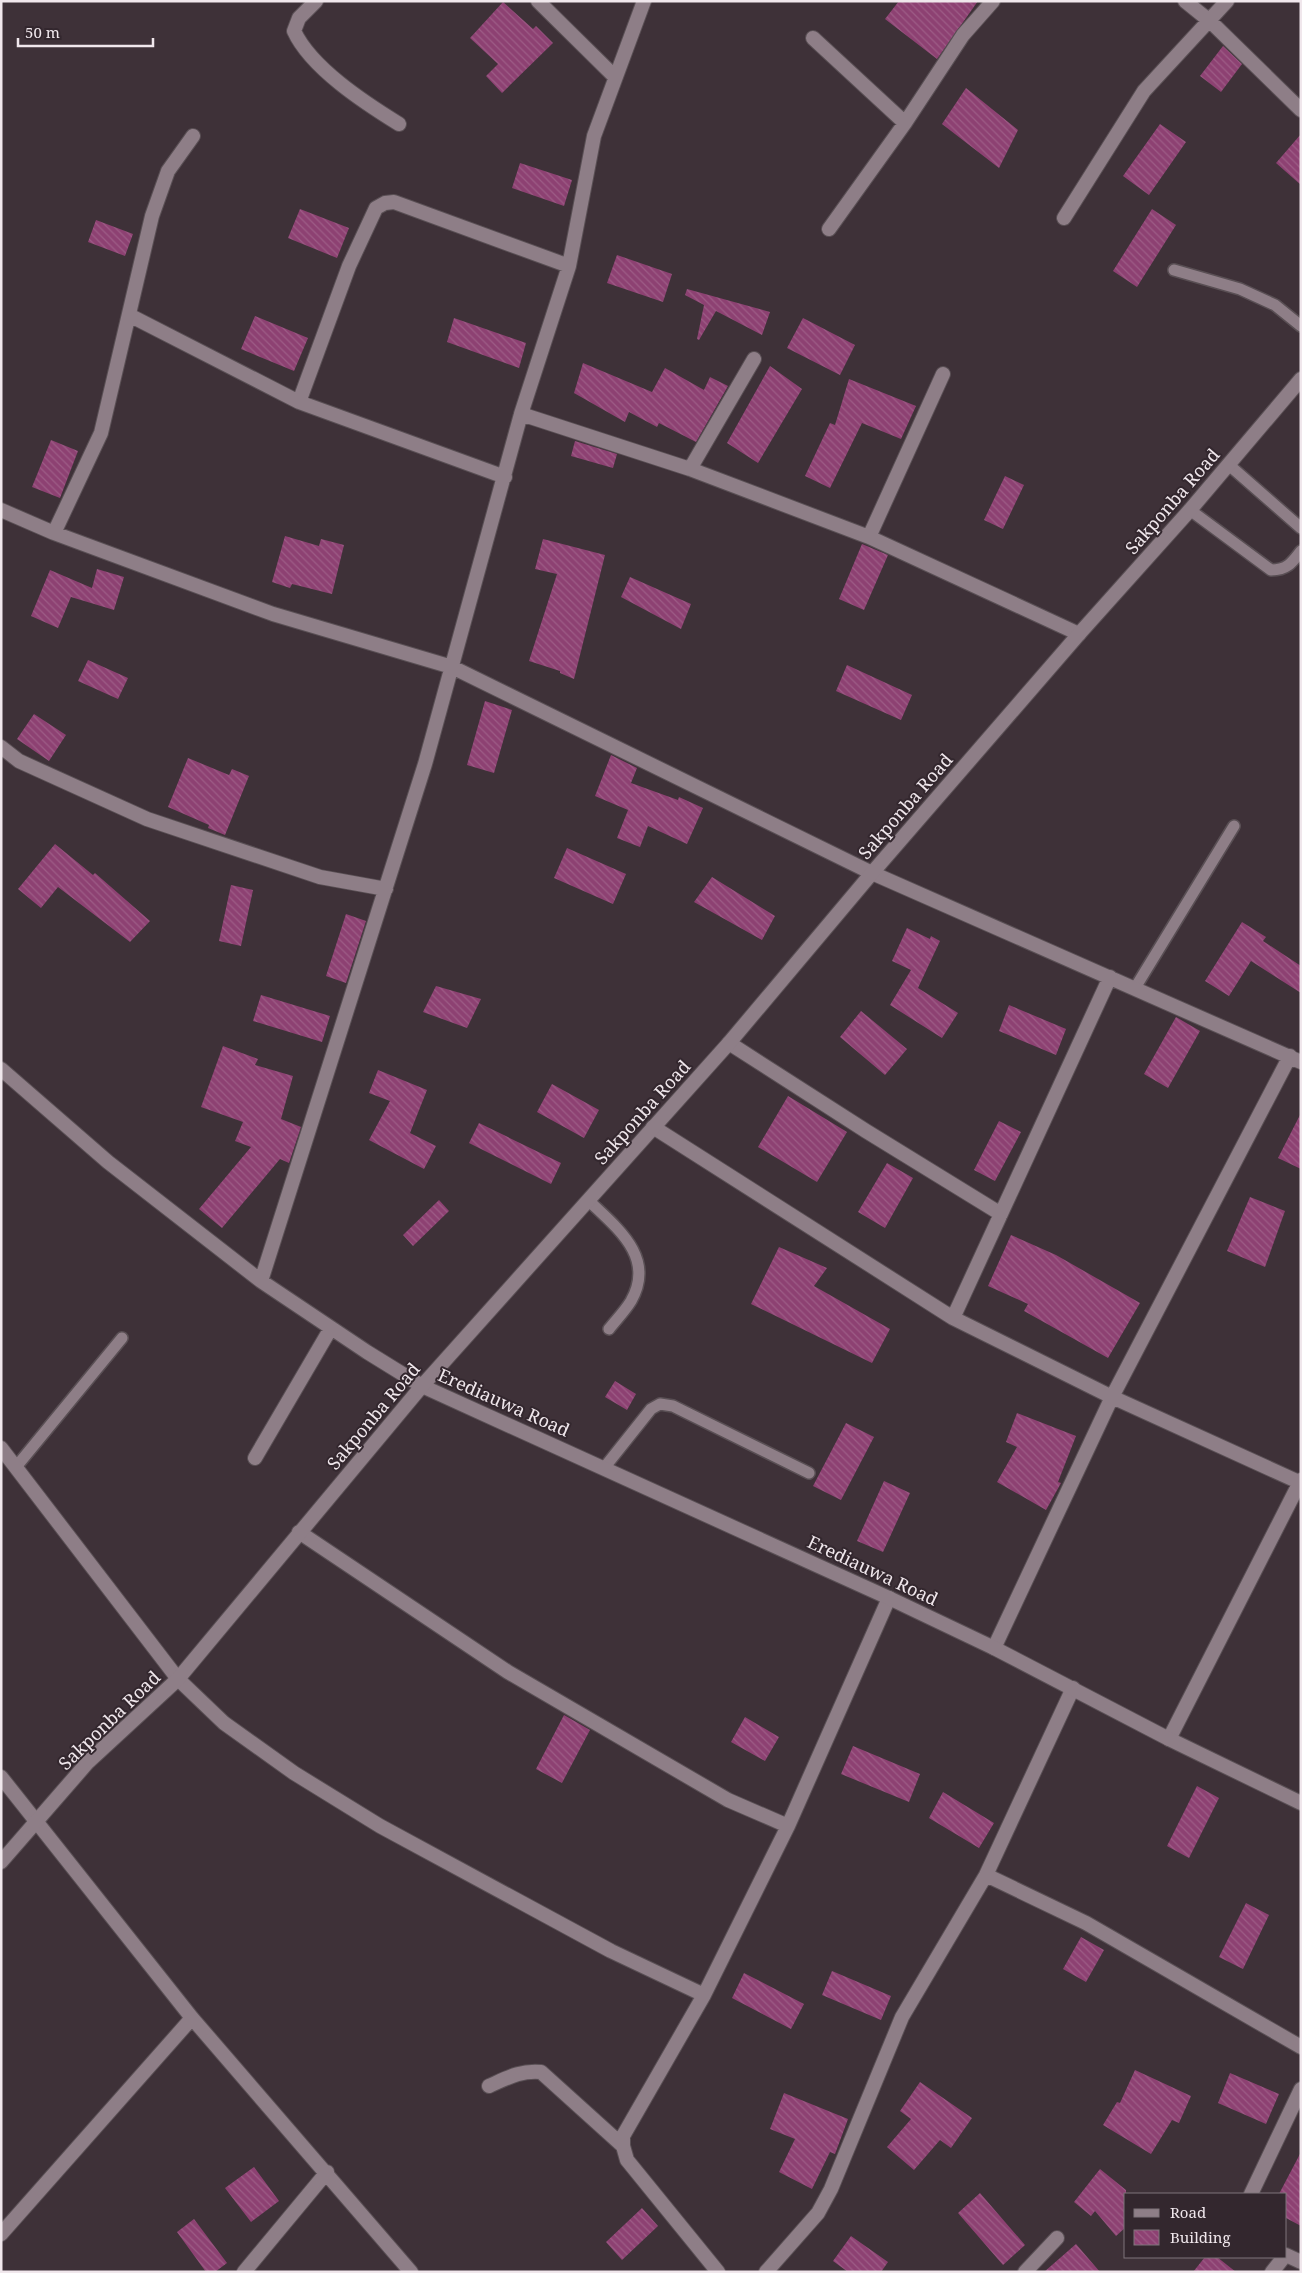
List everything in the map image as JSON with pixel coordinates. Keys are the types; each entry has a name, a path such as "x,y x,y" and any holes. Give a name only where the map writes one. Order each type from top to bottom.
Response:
{"street":[{"path":"316,1 299,18 294,31 301,45 355,96 399,124"},
{"path":"538,1 614,76"},
{"path":"261,1281 386,889 452,667 521,414 569,266 594,136 614,76 644,1"},
{"path":"829,229 905,123 963,35 993,1"},
{"path":"1186,1 1301,110"},
{"path":"1064,218 1144,92 1210,22 1227,1"},
{"path":"813,38 905,123"},
{"path":"54,533 101,433 152,216 164,180 168,171 193,136"},
{"path":"299,402 349,266 376,208 385,203 394,202 569,266"},
{"path":"128,315 299,402 505,477"},
{"path":"690,469 754,359"},
{"path":"869,537 943,374"},
{"name":"Sakponba Road","path":"1,1862 88,1762 178,1679 298,1532 422,1386 729,1043 872,873 1079,634 1190,510 1301,379"},
{"path":"521,414 690,469 869,537 1079,634"},
{"path":"1,510 54,533 273,614 452,667 872,873 1295,1059 1112,1397 994,1648"},
{"path":"1,747 19,761 147,819 320,878 386,889"},
{"path":"953,1318 1110,977"},
{"path":"729,1043 866,1131 1001,1214"},
{"name":"Erediauwa Road","path":"1,1069 108,1162 261,1281 422,1386 889,1598 994,1648 1169,1739 1301,1803"},
{"path":"653,1127 953,1318 1112,1397 1300,1482 1169,1739"},
{"path":"255,1458 331,1328"},
{"path":"1,1448 178,1679 224,1722 294,1773 380,1826 611,1951 704,1995"},
{"path":"298,1532 508,1672 728,1800 788,1826"},
{"path":"718,2272 627,2160 623,2146 623,2136 704,1995 788,1826 889,1598"},
{"path":"766,2272 818,2214 831,2189 902,2017 986,1875 1073,1688"},
{"path":"1,1777 38,1821 192,2018 327,2172 411,2272"},
{"path":"986,1875 1086,1923 1301,2047"},
{"path":"1,2234 192,2018"},
{"path":"489,2086 514,2074 528,2071 541,2072 623,2146"},
{"path":"1251,2193 1301,2089"},
{"path":"244,2272 327,2172"},
{"path":"1025,2272 1057,2238"},
{"path":"1287,2257 1301,2262"},
{"path":"1272,2272 1283,2258"}],"lane":[{"path":"1174,270 1240,289 1275,305 1301,326"},
{"path":"1229,464 1301,528"},
{"path":"1190,510 1271,570 1290,566 1301,551"},
{"path":"1135,988 1234,826"},
{"path":"588,1200 627,1238 635,1257 640,1280 631,1302 609,1329"},
{"path":"16,1467 122,1338"},
{"path":"604,1468 651,1409 660,1404 673,1406 809,1473"}],"building":[{"path":"899,1 978,1 937,59 885,19"},
{"path":"503,2 533,29 536,26 553,43 502,93 486,76 498,64 470,38"},
{"path":"1223,46 1242,64 1221,92 1200,76"},
{"path":"966,88 1018,130 999,168 942,124"},
{"path":"1160,124 1186,142 1149,195 1123,176"},
{"path":"1301,134 1301,185 1276,163"},
{"path":"520,163 572,180 564,206 512,188"},
{"path":"300,209 349,228 337,258 288,238"},
{"path":"1152,209 1176,225 1137,287 1113,271"},
{"path":"96,220 133,234 125,256 88,242"},
{"path":"617,255 672,274 663,302 607,283"},
{"path":"687,289 770,312 762,335 716,311 699,340 697,339 704,305 685,295"},
{"path":"255,316 308,338 294,371 241,349"},
{"path":"454,318 526,343 519,368 447,342"},
{"path":"803,318 855,345 840,375 787,348"},
{"path":"583,363 652,392 665,368 704,390 710,377 728,386 696,442 659,423 657,427 629,412 625,422 574,393"},
{"path":"770,366 802,389 758,463 727,443"},
{"path":"849,379 916,406 901,439 862,423 830,488 805,476 830,423 835,425"},
{"path":"51,440 78,451 60,498 32,487"},
{"path":"575,441 617,454 613,468 571,456"},
{"path":"1005,476 1024,485 1003,529 984,520"},
{"path":"285,536 319,546 321,539 344,545 332,594 292,584 290,588 272,582"},
{"path":"543,539 605,555 574,679 560,673 560,671 529,661 557,574 535,569"},
{"path":"862,544 888,555 864,610 839,599"},
{"path":"97,569 124,577 114,610 71,597 58,628 31,616 50,570 92,588"},
{"path":"630,577 691,604 681,629 621,597"},
{"path":"88,660 128,678 118,699 78,681"},
{"path":"847,665 912,695 901,720 836,691"},
{"path":"485,701 512,710 494,773 467,765"},
{"path":"34,714 66,735 49,761 17,739"},
{"path":"611,755 637,768 631,783 678,800 679,797 703,808 687,844 648,826 640,847 617,838 628,810 595,796"},
{"path":"188,758 229,775 232,769 249,776 225,835 208,828 209,825 168,807"},
{"path":"55,844 93,875 95,873 150,921 130,942 58,887 41,908 18,889"},
{"path":"567,848 626,874 613,904 554,878"},
{"path":"712,877 775,916 762,940 694,902"},
{"path":"231,885 253,890 241,946 219,941"},
{"path":"346,914 366,921 346,983 326,976"},
{"path":"1242,922 1266,937 1263,941 1301,966 1301,993 1251,961 1229,996 1205,981"},
{"path":"907,928 930,939 931,936 940,941 918,988 958,1013 942,1038 890,1005 911,970 892,961"},
{"path":"436,986 481,999 467,1028 423,1012"},
{"path":"261,995 330,1016 322,1042 253,1021"},
{"path":"1009,1005 1066,1029 1056,1055 999,1031"},
{"path":"861,1011 907,1049 885,1075 840,1037"},
{"path":"1176,1017 1200,1031 1168,1088 1144,1074"},
{"path":"223,1046 258,1059 255,1065 293,1076 281,1119 301,1127 289,1163 280,1159 222,1228 199,1209 251,1147 235,1141 243,1122 201,1107"},
{"path":"378,1070 427,1090 410,1133 436,1146 424,1169 369,1140 390,1101 369,1093"},
{"path":"552,1084 599,1110 584,1138 537,1112"},
{"path":"788,1096 847,1132 817,1182 758,1147"},
{"path":"1301,1113 1301,1169 1278,1158"},
{"path":"999,1121 1021,1132 995,1181 974,1170"},
{"path":"479,1123 561,1163 551,1184 469,1143"},
{"path":"887,1163 913,1178 885,1228 858,1212"},
{"path":"1250,1197 1285,1211 1265,1267 1227,1251"},
{"path":"439,1200 449,1211 413,1246 403,1235"},
{"path":"1011,1235 1056,1255 1140,1303 1108,1358 1024,1311 1028,1304 988,1286"},
{"path":"779,1247 827,1268 814,1286 890,1329 872,1363 751,1304"},
{"path":"615,1381 636,1394 627,1410 605,1397"},
{"path":"1017,1413 1076,1436 1058,1482 1061,1483 1046,1510 997,1482 1017,1447 1006,1442"},
{"path":"846,1423 874,1437 841,1500 813,1486"},
{"path":"884,1481 910,1493 883,1552 857,1541"},
{"path":"564,1715 590,1730 562,1783 536,1769"},
{"path":"745,1717 779,1737 765,1761 731,1742"},
{"path":"853,1746 920,1774 909,1802 841,1774"},
{"path":"1197,1786 1219,1798 1189,1858 1167,1846"},
{"path":"943,1792 994,1823 979,1848 929,1818"},
{"path":"1246,1903 1269,1915 1243,1969 1219,1957"},
{"path":"1081,1937 1104,1950 1086,1982 1063,1969"},
{"path":"832,1971 891,1996 881,2020 822,1995"},
{"path":"744,1973 804,2004 791,2029 732,1998"},
{"path":"1135,2070 1191,2096 1179,2123 1172,2120 1151,2154 1103,2125 1117,2102 1120,2103"},
{"path":"1230,2073 1279,2094 1266,2124 1218,2103"},
{"path":"920,2082 972,2118 951,2148 940,2140 914,2170 887,2147 911,2119 900,2111"},
{"path":"784,2093 848,2119 835,2154 830,2152 812,2189 779,2172 795,2139 770,2129"},
{"path":"1301,2152 1301,2226 1287,2219 1287,2193 1280,2193"},
{"path":"254,2167 279,2201 251,2222 225,2188"},
{"path":"1100,2169 1126,2190 1126,2193 1124,2193 1124,2229 1116,2236 1095,2211 1091,2216 1074,2202"},
{"path":"980,2193 1025,2245 1003,2265 958,2213"},
{"path":"642,2208 658,2226 622,2260 606,2242"},
{"path":"194,2219 227,2263 215,2272 206,2272 177,2232"},
{"path":"851,2236 888,2262 881,2272 848,2272 833,2261"},
{"path":"1076,2244 1100,2272 1044,2272"},
{"path":"1204,2258 1218,2258 1236,2272 1193,2272"}]}
